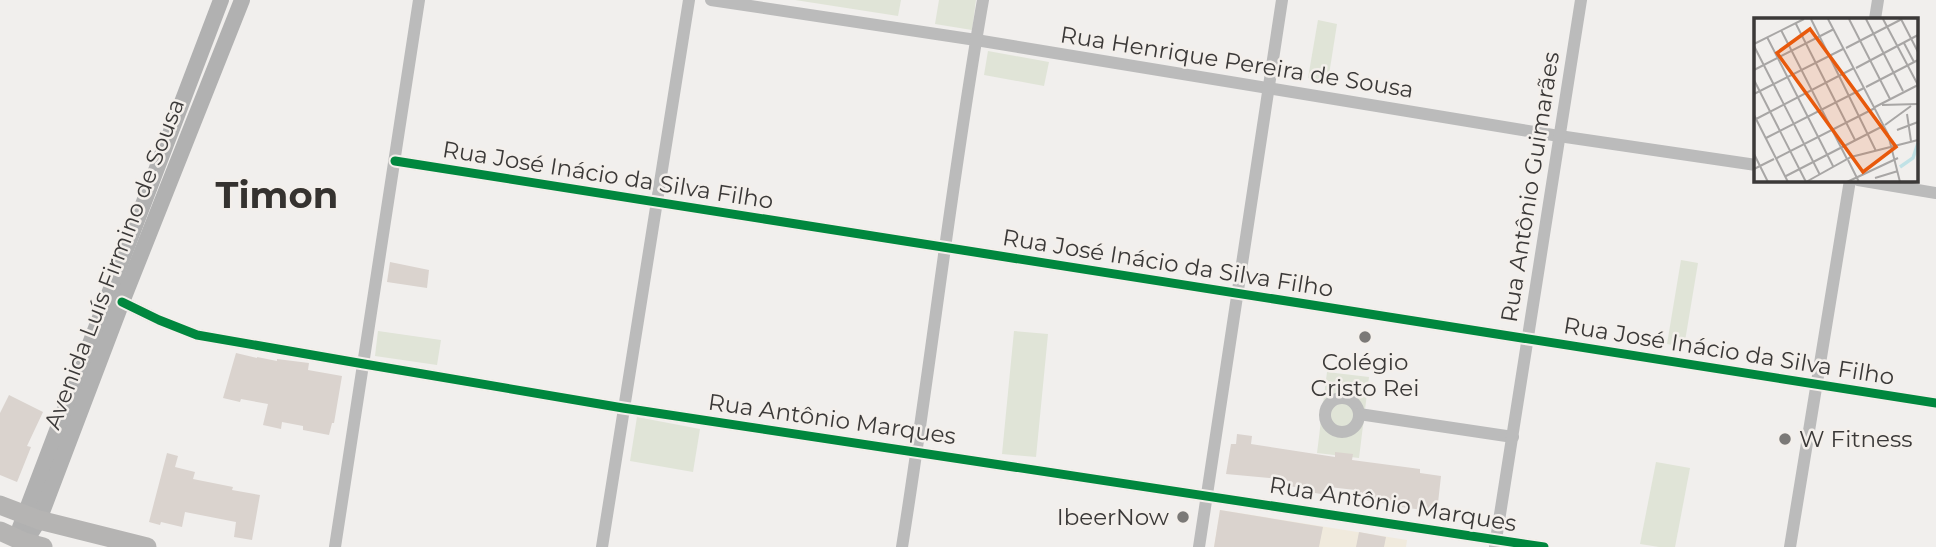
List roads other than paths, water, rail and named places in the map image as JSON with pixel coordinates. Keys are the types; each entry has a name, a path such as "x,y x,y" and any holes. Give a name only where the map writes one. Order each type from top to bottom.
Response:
{"main road":[{"name":"Avenida Luís Firmino de Sousa","path":"32,518 144,199 221,0"},
{"name":"Avenida Luís Firmino de Sousa","path":"21,541 122,302 242,0"},
{"path":"198,60 216,66"},
{"path":"144,199 160,206"},
{"path":"0,505 32,518 147,547"}],"street":[{"path":"335,547 419,0"},
{"path":"602,547 688,0"},
{"name":"Rua Henrique Pereira de Sousa","path":"711,0 1754,165"},
{"path":"902,547 944,246 983,0"},
{"path":"1199,547 1282,0"},
{"name":"Rua Antônio Guimarães","path":"1496,543 1581,0"},
{"path":"1875,18 1878,0"},
{"name":"Rua José Inácio da Silva Filho","path":"395,161 1936,403"},
{"path":"1790,547 1850,182"},
{"path":"1870,182 1936,193"},
{"name":"Rua Antônio Marques","path":"122,302 197,335 364,364 623,408 1206,495 1496,543 1544,547"},
{"path":"1359,415 1513,437"}],"place":[{"name":"Colégio Cristo Rei","path":"1365,337"},
{"name":"W Fitness","path":"1785,439"},
{"name":"IbeerNow","path":"1183,517"}],"district":[{"name":"Timon","path":"277,194"}]}
